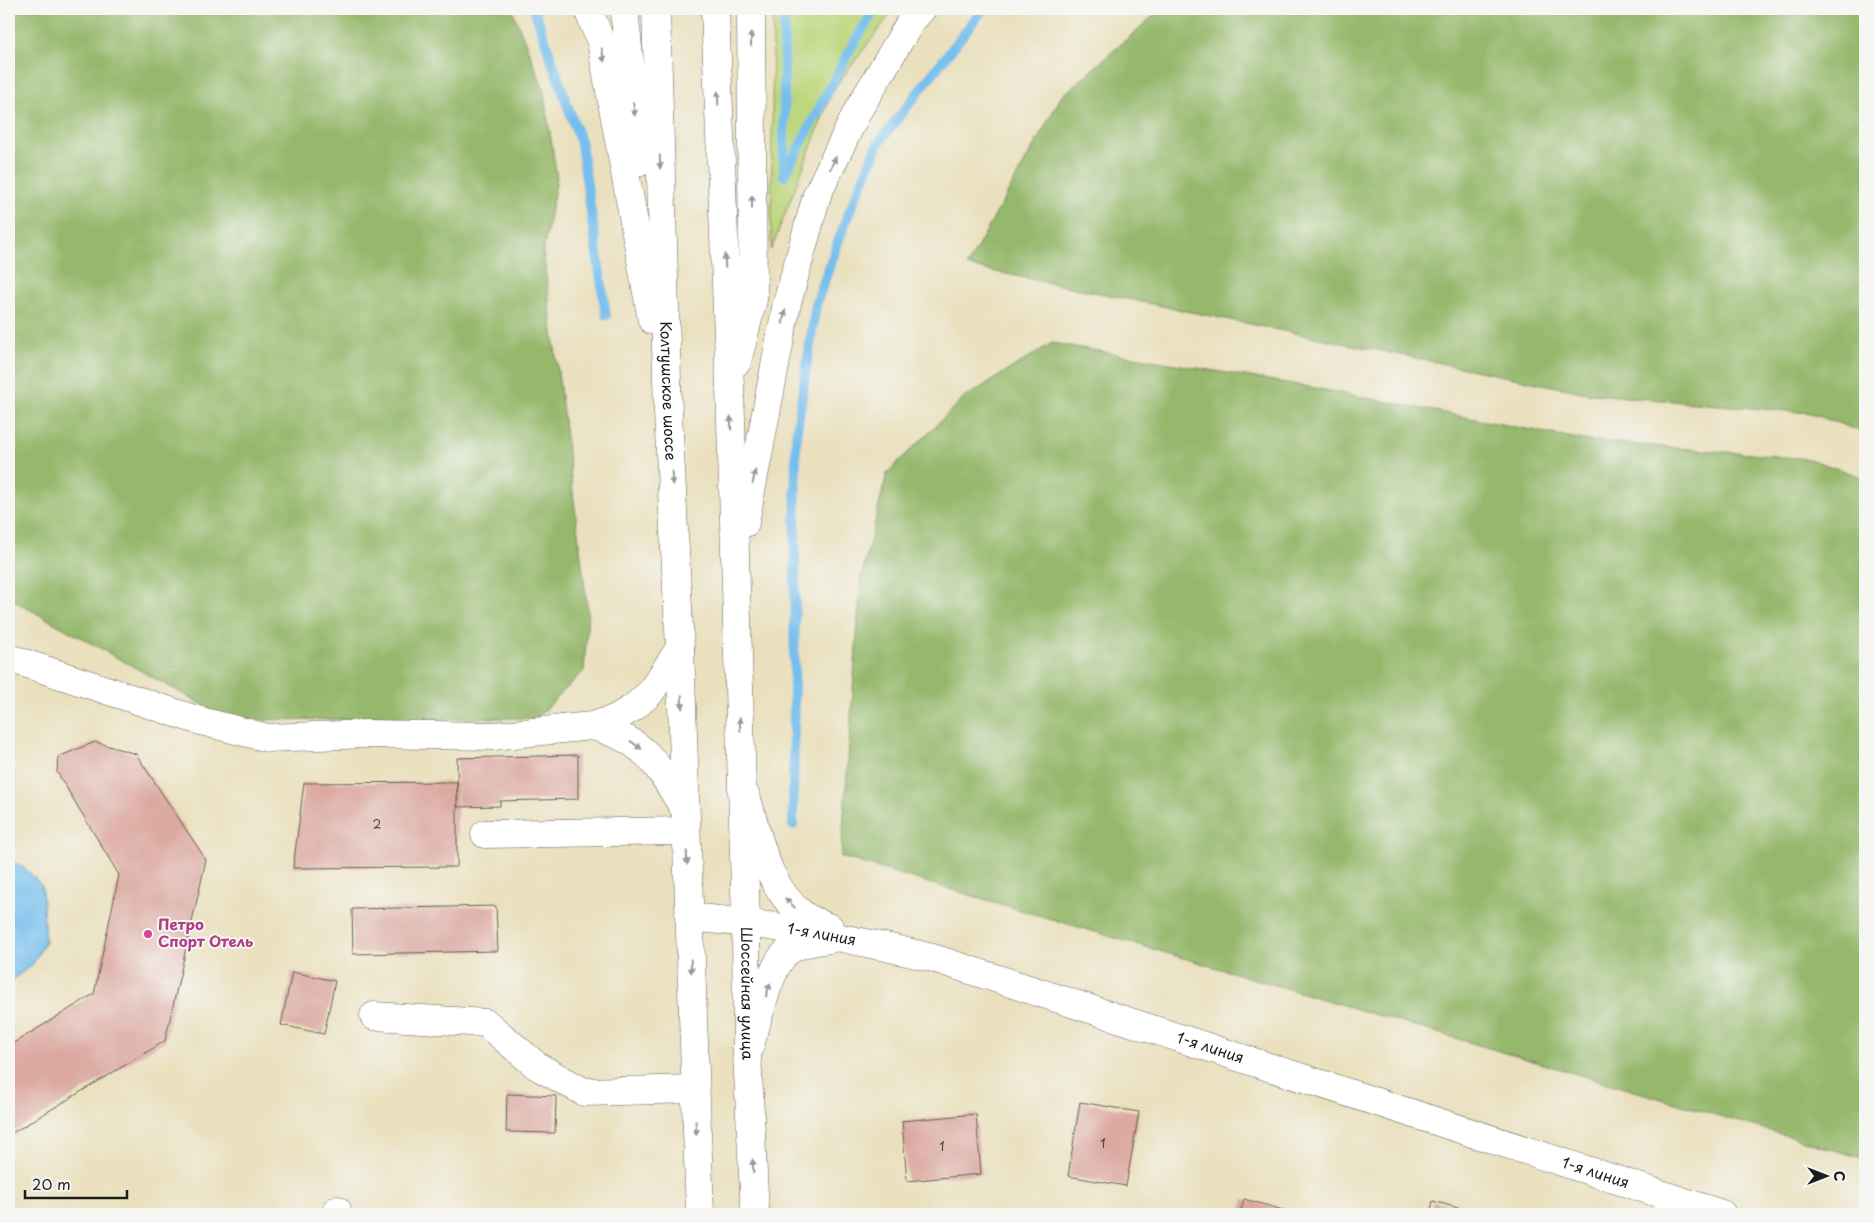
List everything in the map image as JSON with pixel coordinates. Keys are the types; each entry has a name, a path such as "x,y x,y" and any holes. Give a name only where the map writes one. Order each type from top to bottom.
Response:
{"main road":[{"path":"588,9 601,42 668,412"},
{"path":"624,9 668,412"},
{"name":"Колтушское шоссе","path":"656,9 668,412 680,648 686,821"},
{"path":"715,9 730,387 741,777 767,866 781,894 803,915 846,937"},
{"path":"730,387 753,300 751,9"},
{"path":"736,577 787,303 817,196 857,112 911,21 922,9"},
{"path":"9,658 197,720 268,738 367,734 494,736 592,726 614,719 633,708 650,693 680,648"},
{"path":"592,726 614,732 635,742 652,758 686,821 694,1089 700,1214"},
{"name":"Шоссейная улица","path":"741,777 746,921 747,1053 755,1214"},
{"path":"485,834 686,821"},
{"name":"1-я линия","path":"689,917 746,921 846,937 942,961 1722,1214"},
{"path":"747,1053 771,980 783,955 804,943 846,937"},
{"path":"374,1016 486,1023 537,1066 584,1092 694,1089"}],"green space":[{"path":"9,9 512,9 543,87 557,178 543,252 588,613 584,671 537,718 230,720 9,598"},
{"path":"773,9 894,9 833,90 771,250"},
{"path":"1161,9 1865,9 1865,433 1810,413 1591,394 967,266 1061,97"},
{"path":"1052,343 1315,388 1584,440 1809,459 1865,478 1865,1159 841,857 861,578 887,473 964,398"}],"water":[{"path":"9,861 24,867 42,886 45,941 33,964 9,982"}],"building":[{"name":"Петро Спорт Отель","path":"95,742 136,754 206,860 165,1041 9,1135 9,1046 94,994 119,875 57,772 58,757"},
{"path":"578,755 578,799 500,801 500,806 458,807 457,758"},
{"path":"457,782 457,867 293,868 304,783"},
{"path":"496,906 498,951 353,954 352,909"},
{"path":"292,972 335,981 324,1034 281,1025"},
{"path":"507,1094 556,1096 555,1133 506,1132"},
{"path":"1080,1102 1139,1112 1126,1186 1068,1176"},
{"path":"976,1114 981,1174 907,1181 902,1121"},
{"path":"1244,1199 1294,1213 1294,1214 1240,1214"},
{"path":"1433,1201 1480,1214 1430,1214"}],"waterway":[{"path":"534,9 581,144 606,315"},
{"path":"784,9 784,176 851,48 875,9"},
{"path":"793,825 796,436 816,304 846,220 878,144 983,9"}],"place":[{"name":"Петро Спорт Отель","path":"148,934"}]}
